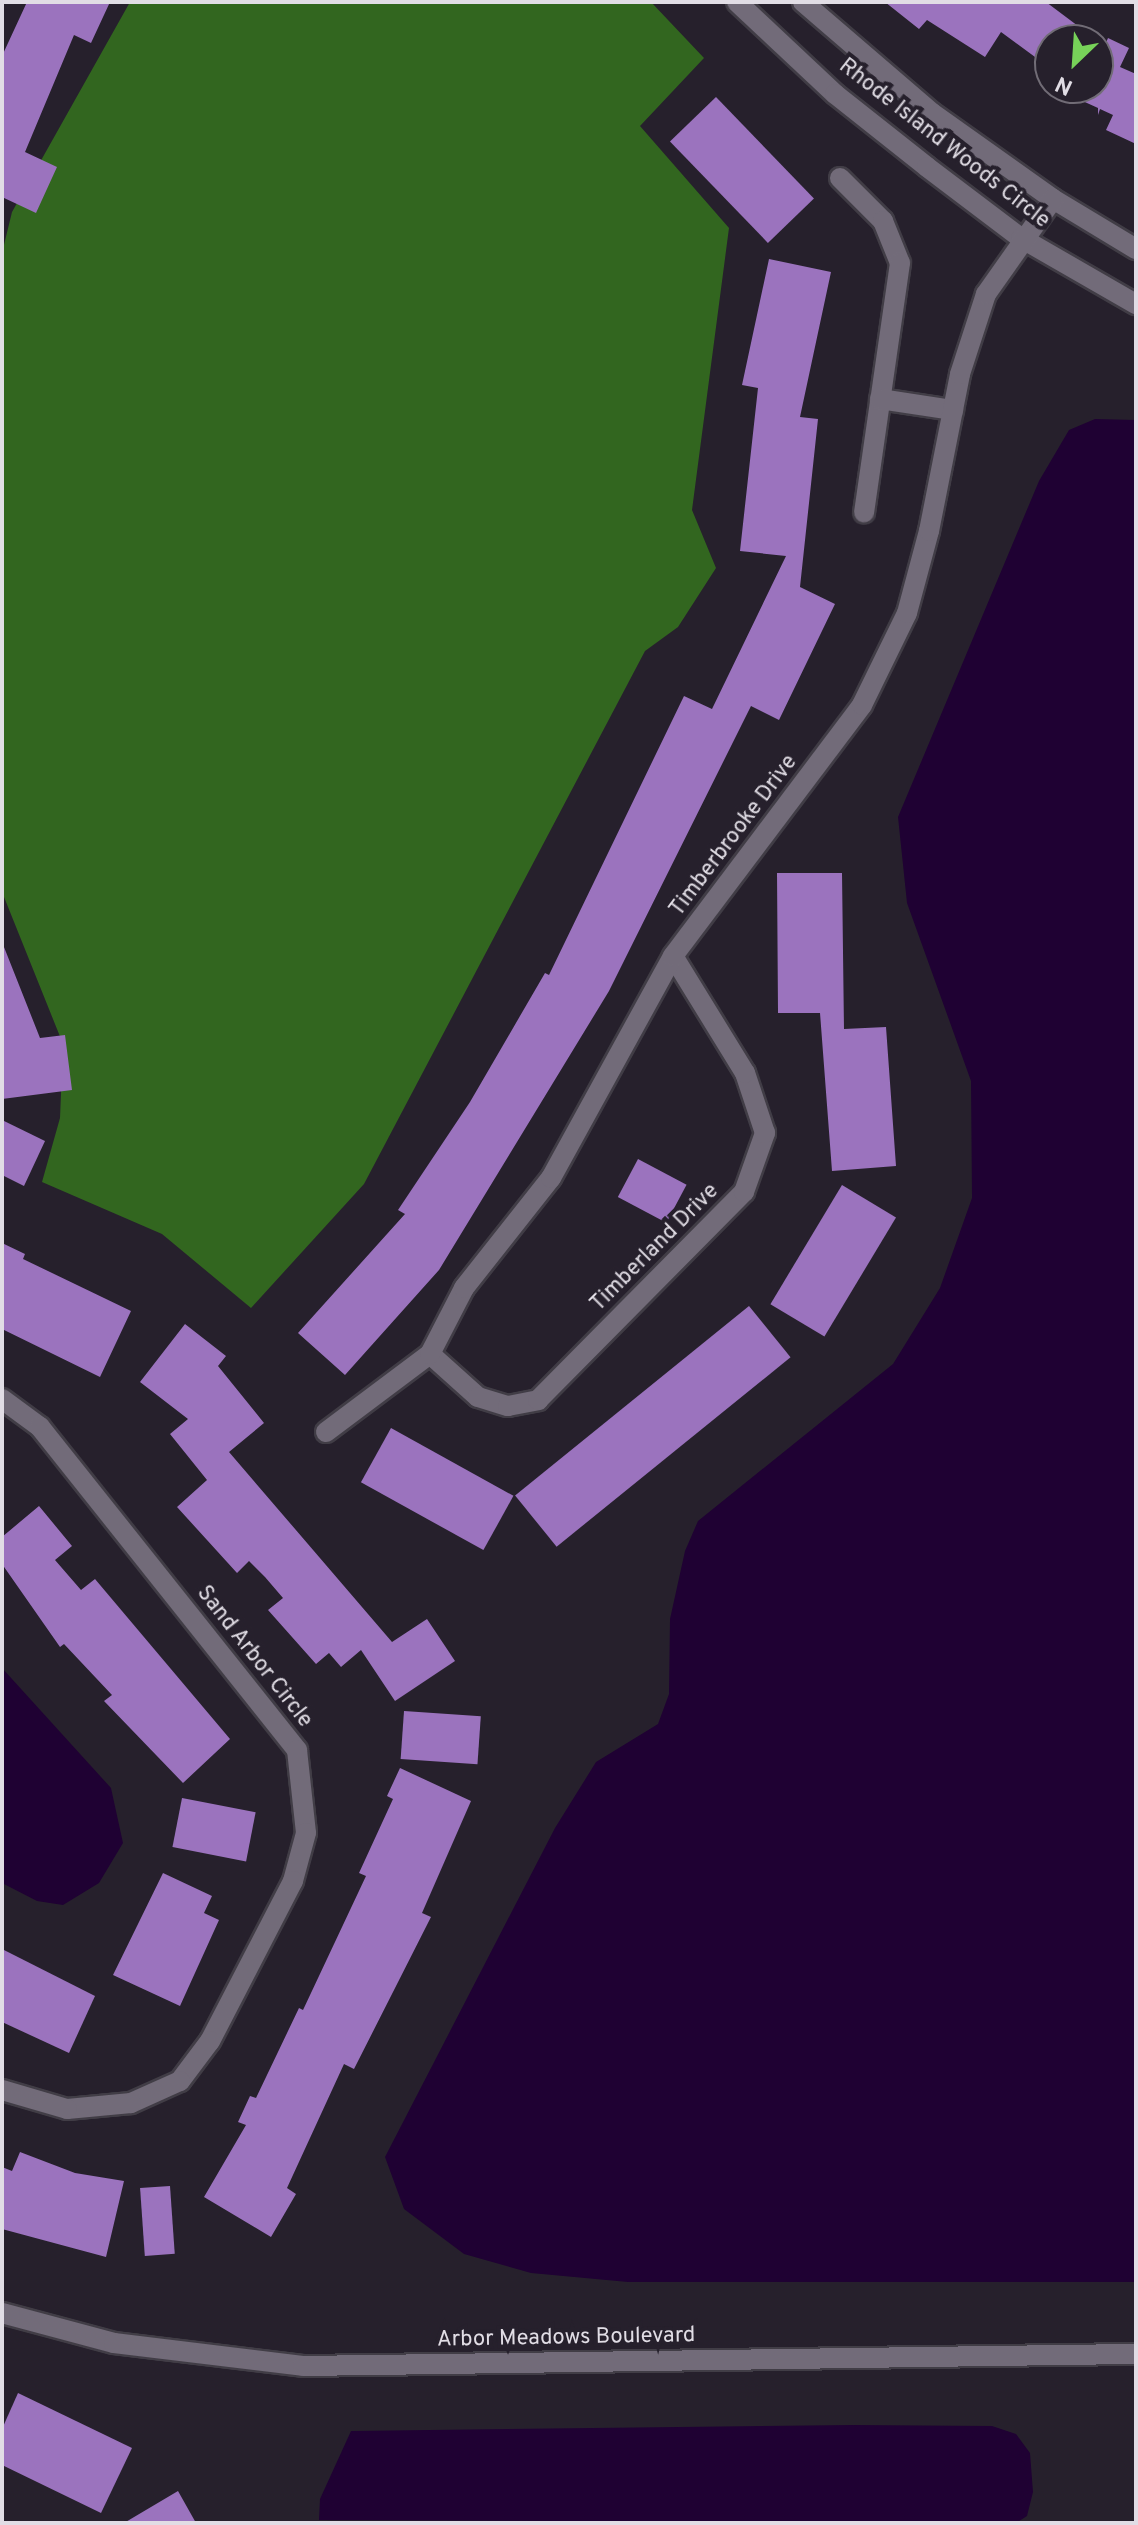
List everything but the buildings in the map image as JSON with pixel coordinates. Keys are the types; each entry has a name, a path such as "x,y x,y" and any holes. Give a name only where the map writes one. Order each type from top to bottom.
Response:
{"street":[{"name":"Rhode Island Woods Circle","path":"737,2 835,94 1021,238 1136,304"},
{"name":"Rhode Island Woods Circle","path":"803,2 932,113 1053,199 1136,249"},
{"path":"840,178 883,221 900,263 864,512"},
{"name":"Timberbrooke Drive","path":"326,1432 430,1354 464,1288 551,1178 673,956 862,705 907,613 953,410 986,294 1021,238 1053,199"},
{"path":"880,399 953,410"},
{"name":"Timberland Drive","path":"430,1354 478,1397 508,1406 538,1400 744,1192 765,1133 745,1073 673,956"},
{"name":"Sand Arbor Circle","path":"2,1399 40,1427 297,1750 306,1833 293,1881 210,2041 180,2081 131,2103 67,2109 2,2090"},
{"name":"Arbor Meadows Boulevard","path":"2,2313 114,2343 303,2366 1136,2354"}],"green space":[{"path":"130,2 651,2 704,58 640,126 729,228 692,510 716,568 678,627 645,651 364,1184 251,1308 162,1234 42,1182 60,1118 63,1044 2,892 2,253 12,212"}],"shaded area":[{"path":"1095,419 1136,420 1136,2282 628,2282 531,2273 464,2254 404,2209 385,2157 555,1828 596,1762 658,1724 669,1694 670,1619 685,1551 698,1521 893,1364 940,1288 972,1198 971,1081 907,903 898,817 1039,481 1069,430"},
{"path":"2,1668 111,1788 123,1843 99,1883 63,1905 37,1901 2,1883"},
{"path":"992,2426 1016,2434 1030,2453 1033,2492 1027,2516 1016,2523 319,2520 320,2499 351,2431"}]}
